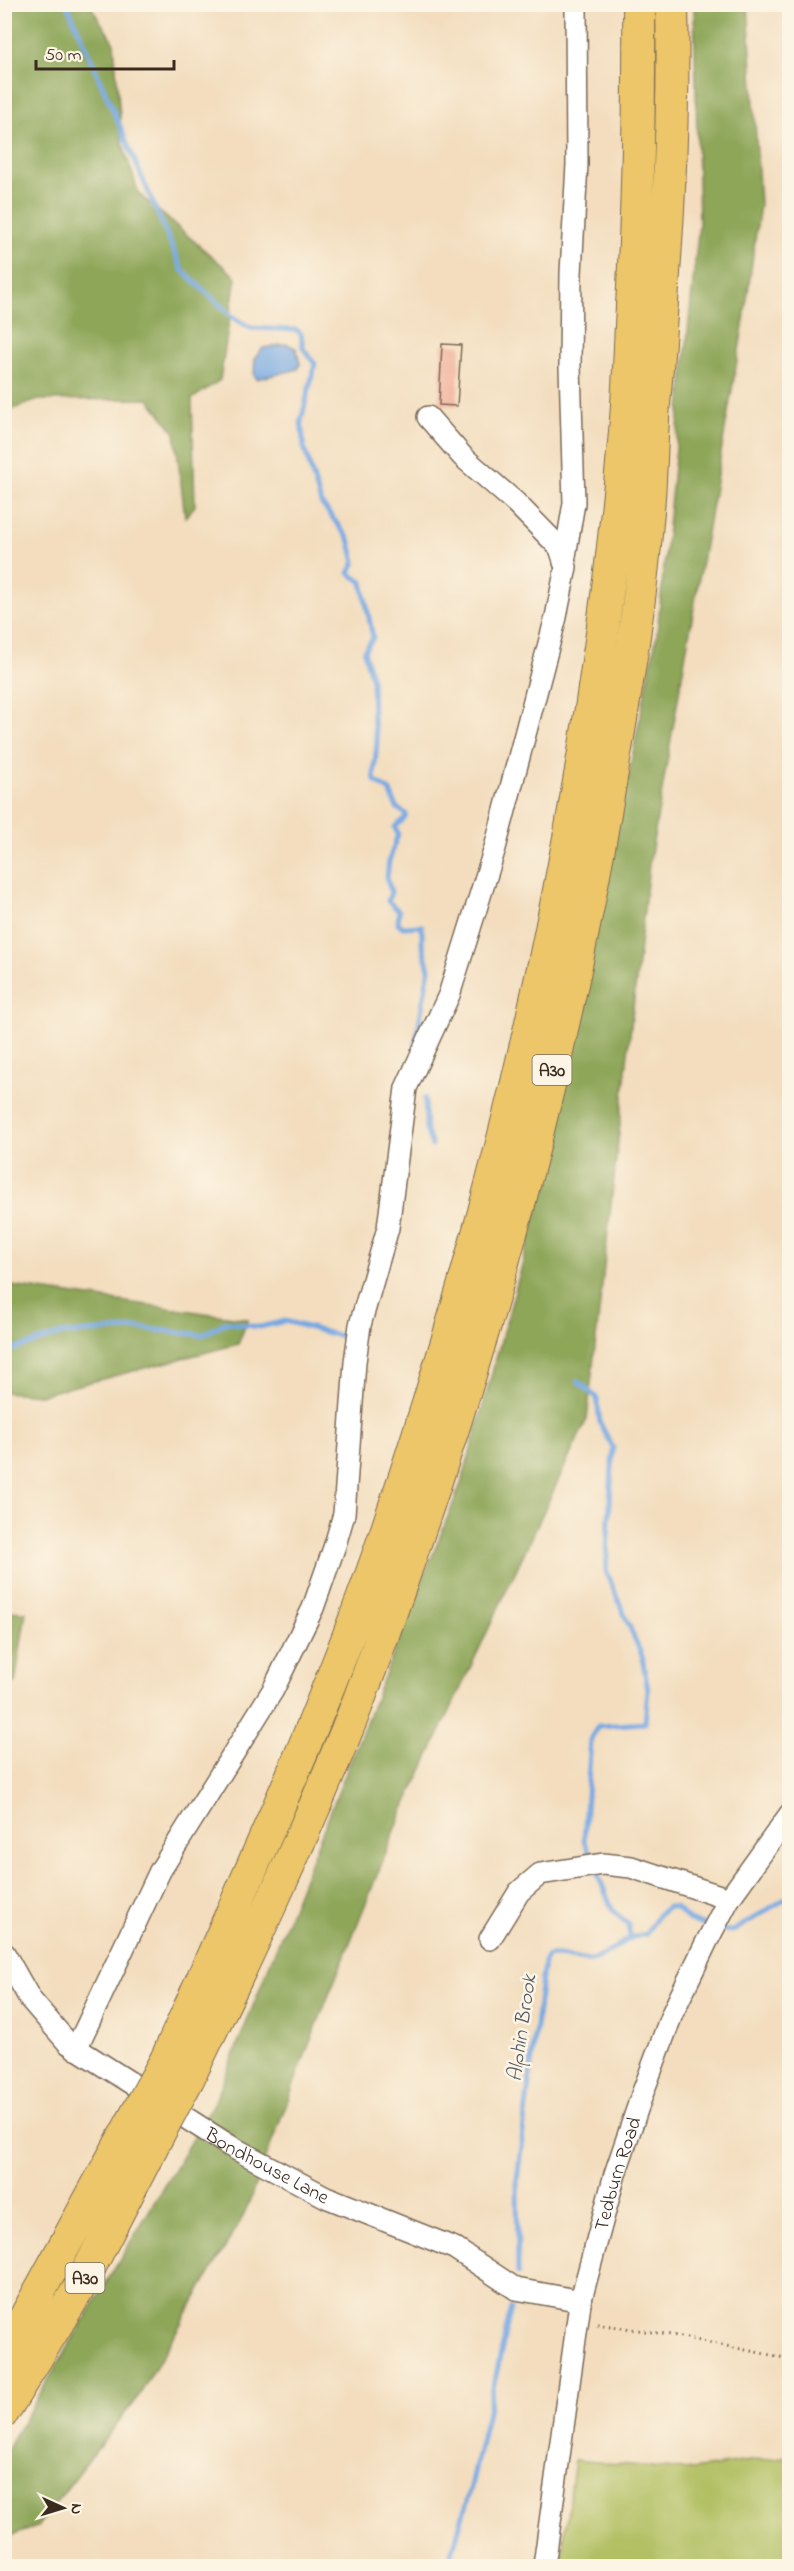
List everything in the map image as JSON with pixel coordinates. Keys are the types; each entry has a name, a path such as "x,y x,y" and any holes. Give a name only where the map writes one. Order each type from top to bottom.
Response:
{"highway":[{"name":"A30","path":"177,2069 304,1750 379,1551 433,1388 470,1262 518,1081 560,886 597,669 624,441 636,228 639,4"},
{"name":"A30","path":"4,2356 144,2132 177,2069 279,1892 354,1712 410,1556 487,1322 523,1192 592,890 628,672 647,523 668,231 672,4"},
{"name":"A30","path":"4,2412 79,2288 144,2132"}],"street":[{"path":"564,562 574,503 570,273 577,164 576,4"},
{"path":"76,2049 160,1872 273,1690 313,1608 335,1545 344,1514 360,1324 388,1228 406,1088 449,995 495,848 556,617 566,567 560,548 516,503 463,457 428,417"},
{"name":"Tedburn Road","path":"544,2566 580,2303 595,2242 643,2092 672,2014 724,1907 789,1814"},
{"path":"490,1939 519,1892 540,1874 579,1866 616,1864 631,1867 724,1907"},
{"name":"Bondhouse Lane","path":"4,1953 30,1999 68,2043 230,2146 326,2197 454,2248 516,2289 571,2299 580,2303"}],"path":[{"path":"580,2303 597,2324 789,2359"}],"green space":[{"path":"5,4 90,5 114,43 122,142 139,194 236,277 220,380 192,399 195,506 185,517 175,433 149,399 38,400 5,412"},
{"path":"694,5 748,5 760,204 744,321 649,865 587,1419 402,1813 310,2042 244,2215 140,2394 37,2527 5,2538 5,2452 216,2099 462,1481 548,1172 657,634 699,223"},
{"path":"5,1285 248,1319 238,1344 40,1395 5,1392"},
{"path":"5,1611 26,1612 15,1683 5,1681"},
{"path":"789,2456 789,2566 560,2566 575,2460 685,2470"}],"water":[{"path":"287,344 296,348 300,364 298,369 257,379 254,375 255,358 263,348"}],"building":[{"path":"442,344 461,345 457,406 439,405"}],"waterway":[{"path":"67,4 182,270 234,318 251,328 297,330 301,334 303,348 315,364 301,421 304,447 321,503 349,539 355,562 349,573 362,582 373,638 364,651 372,680 373,718 377,742 375,781 390,791 397,808 406,814 405,818 395,827 398,834 389,861 387,878 391,892 388,901 399,911 398,923 403,927 422,926 422,943 429,969 415,1045"},
{"path":"425,1098 426,1129 432,1146"},
{"path":"4,1347 12,1350 60,1334 141,1328 202,1335 226,1322 260,1327 285,1321 347,1338"},
{"path":"578,1381 597,1398 600,1423 613,1448 606,1571 642,1656 648,1690 645,1723 598,1726 591,1738 584,1840 593,1861"},
{"path":"596,1870 613,1911 628,1924 630,1936"},
{"name":"Alphin Brook","path":"720,1930 733,1931 790,1896"},
{"name":"Alphin Brook","path":"518,2273 517,2180 544,1962 548,1956 553,1955 583,1960 602,1956 624,1942 646,1934 658,1915 668,1907 675,1907 689,1920 708,1927"},
{"name":"Alphin Brook","path":"448,2566 470,2491 511,2308"}]}
